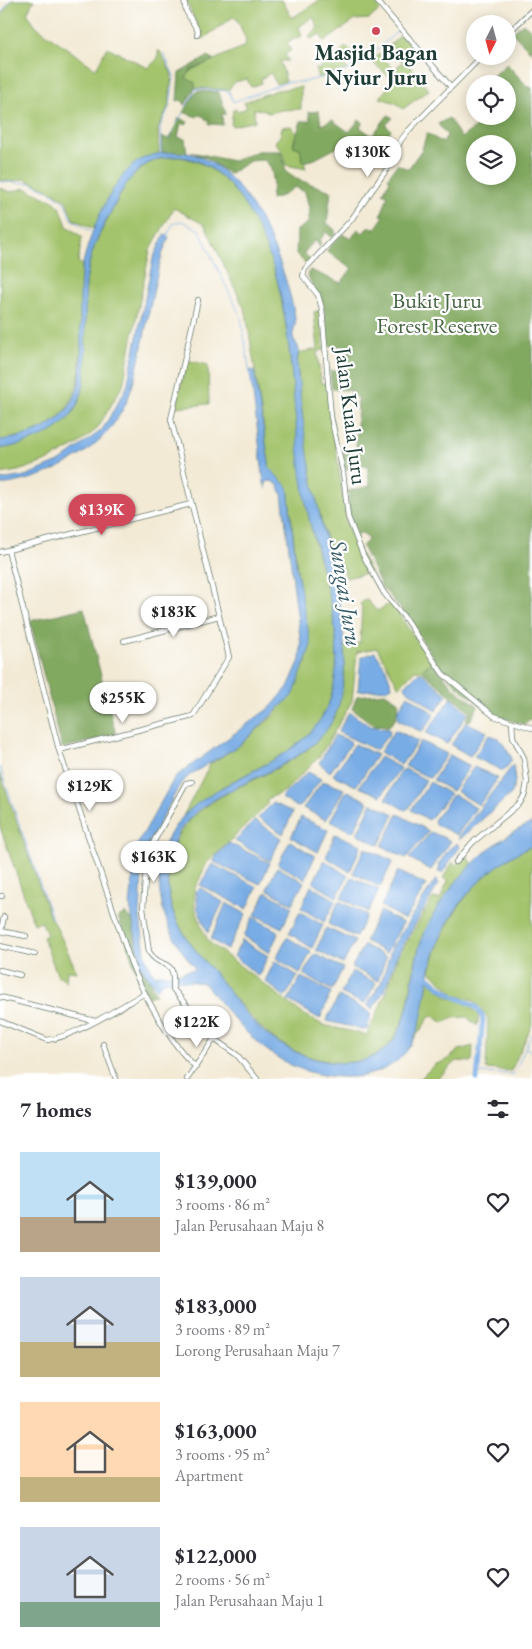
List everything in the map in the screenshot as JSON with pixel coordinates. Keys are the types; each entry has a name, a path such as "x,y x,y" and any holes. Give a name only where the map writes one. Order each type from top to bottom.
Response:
{"street":[{"path":"184,0 186,11 198,31 197,35"},
{"path":"377,1 451,88 473,65"},
{"path":"516,25 532,10"},
{"name":"Jalan Kuala Juru","path":"451,88 401,140 387,169 351,220 305,269 303,276 318,294 322,309 331,417 343,472 348,517 352,532 384,593 404,617 438,669 456,687 494,716 532,728"},
{"path":"59,750 193,716 229,657 171,419 198,300"},
{"path":"0,552 191,504"},
{"path":"8,550 59,750 131,963 145,993 182,1054 196,1066"},
{"path":"124,641 219,616"},
{"path":"456,862 472,843 520,803 525,794 527,782 524,758 513,738 512,722"},
{"path":"192,782 186,783 147,854 143,908 149,952 172,968 174,974 173,989 214,1039 237,1055 257,1079"},
{"path":"4,917 1,931 26,936"},
{"path":"0,946 35,954"},
{"path":"0,970 20,975"},
{"path":"0,1021 47,1040 55,1039 95,1021 145,993"},
{"path":"0,997 95,1021"},
{"path":"188,1079 214,1039"},
{"path":"103,1044 116,1079"}],"green space":[{"path":"12,0 34,0 27,13 37,27 96,69 107,47 148,68 158,58 158,51 160,51 172,74 169,106 158,129 159,154 147,158 127,173 112,194 94,229 73,219 66,201 48,189 24,179 10,182 0,180 0,17"},
{"path":"186,0 282,0 292,18 320,0 373,0 381,9 369,19 355,20 324,42 320,34 311,39 309,36 318,28 313,17 299,27 302,36 287,42 291,51 285,54 288,61 280,61 286,81 276,84 271,73 261,79 262,83 251,87 247,79 235,82 228,90 195,88 194,83 186,78 191,70 245,46 246,40 237,19 233,17 203,39"},
{"path":"523,23 532,31 532,53 516,37 516,29"},
{"path":"403,33 419,54 408,64 429,90 403,109 396,103 380,98 393,80 371,61 379,54 394,69 403,62 389,46"},
{"path":"345,47 354,52 343,62 348,70 318,78 315,68 318,70 322,65 320,62 334,60"},
{"path":"209,56 213,60 191,70 186,78 195,83 195,88 185,105 182,100 177,101 179,73"},
{"name":"Bukit Juru Forest Reserve","path":"508,65 527,86 532,88 532,721 529,720 525,725 494,715 456,685 438,665 405,614 382,587 362,546 368,540 365,534 356,535 349,516 348,491 370,486 367,465 345,470 343,453 356,449 358,398 349,390 332,389 330,371 339,371 340,365 349,362 350,357 347,346 328,346 324,309 307,274 310,270 341,283 352,268 326,251 342,234 351,239 358,229 363,233 369,226 375,229 384,216 381,215 388,196 383,193 390,180 388,178 397,164 408,169 422,149 427,133 443,143 447,135 438,124 449,118 461,138 477,126 516,125 516,75 494,75"},
{"path":"301,87 301,109 268,113 265,110 254,109 255,121 231,125 233,110 236,109 238,111 247,108 244,102 277,90"},
{"path":"197,91 219,92 226,114 222,114 223,125 209,124 209,120 205,119 205,117 199,115 197,117 183,112"},
{"path":"319,111 321,125 332,120 349,132 359,120 363,122 360,127 372,136 388,115 393,118 386,125 391,130 384,139 388,142 385,147 393,153 391,156 378,148 371,154 363,151 360,157 338,147 315,159 303,162 300,148 293,146 301,121 310,121 309,112"},
{"path":"179,118 188,122 186,125 181,123 178,137 185,139 187,153 162,153 161,137 170,139"},
{"path":"291,126 296,132 293,146 300,148 306,169 286,165 282,150 275,142 280,136 282,127"},
{"path":"258,151 281,151 286,171 299,180 331,191 327,223 335,230 335,235 331,237 326,232 320,240 320,247 315,240 304,253 311,260 306,264 296,254 297,230 308,223 309,208 305,192 295,187 282,196 271,199 272,173 264,160 250,161 229,174 207,158 191,152 233,161"},
{"path":"177,157 198,162 217,173 233,189 259,229 268,251 285,318 305,497 331,603 337,658 334,684 326,709 308,735 282,755 219,789 183,816 210,764 240,745 276,713 307,661 288,487 270,469 246,312 205,225 174,208 150,250 123,385 97,429 77,445 47,461 18,471 0,474 0,449 37,438 77,407 86,282 92,249 128,180 147,164 162,158"},
{"path":"0,188 10,192 25,188 55,202 61,209 67,226 82,237 78,262 82,265 80,294 81,351 79,377 72,399 58,418 35,432 0,440"},
{"path":"321,310 324,350 317,352 321,383 327,384 346,519 351,537 371,572 346,578 343,567 334,567 319,509 310,470 298,383 297,363 299,353 318,349 314,312"},
{"path":"187,360 208,365 209,404 176,407"},
{"path":"366,599 377,611 391,603 431,661 422,671 415,670 399,687 377,648 357,652 352,701 319,757 285,791 267,799 267,805 207,863 194,890 195,907 209,942 303,1014 323,1025 367,1035 387,991 397,958 433,898 440,899 448,881 443,878 453,862 456,865 465,853 472,864 444,899 423,937 404,1018 398,1032 389,1045 370,1058 357,1062 336,1062 304,1055 288,1048 274,1039 250,1016 195,950 179,925 169,896 169,863 178,836 195,815 217,799 293,759 315,742 332,721 339,704 344,664 344,646 360,643 362,607 360,604"},
{"path":"84,608 116,735 62,748 30,621"},
{"path":"431,661 455,689 478,706 470,721 466,720 470,712 422,671"},
{"path":"385,693 399,702 395,720 389,726 374,725 352,709 357,696"},
{"path":"0,774 51,920 55,924 77,972 67,971 66,983 61,976 58,977 43,937 47,935 42,922 34,924 0,827"},
{"path":"532,846 532,1025 511,1071 486,1069 488,1018 473,1000 455,995 430,971 436,950 445,931 466,896 495,868"},
{"path":"125,913 133,921 138,965 149,979 156,994 149,997 138,977 118,917"},
{"path":"429,981 447,996 469,1005 479,1015 477,1026 467,1017 450,1018 444,1023 431,1015 412,1042"},
{"path":"473,1046 472,1062 457,1061 437,1079 420,1079 434,1065 447,1060 459,1050"}],"water":[{"name":"Sungai Juru","path":"187,153 208,161 228,176 245,196 260,219 283,271 295,321 293,337 299,350 297,362 308,456 343,626 344,672 341,696 331,723 314,743 291,760 214,800 192,816 176,837 169,866 169,896 172,910 184,935 243,1010 257,1026 275,1041 300,1054 327,1061 341,1063 367,1059 383,1051 394,1039 402,1025 422,939 440,904 466,870 481,856 515,832 532,823 532,846 496,867 480,881 454,912 444,930 430,969 422,1017 416,1035 407,1051 387,1068 362,1076 327,1076 284,1062 250,1036 204,983 176,980 161,983 157,989 137,962 139,954 130,906 136,847 175,777 272,706 288,687 300,660 301,645 282,494 278,485 272,481 266,482 266,489 264,483 250,370 254,371 270,469 288,487 296,566 311,645 294,694 240,745 191,774 181,783 143,853 140,917 146,959 154,974 175,974 196,969 174,938 162,903 159,877 166,842 183,816 208,796 293,747 316,726 331,697 336,672 334,622 310,523 301,473 289,343 280,292 266,248 255,223 242,201 226,181 207,166 186,158 163,158 147,164 134,174 120,195 101,231 87,273 85,367 82,390 74,410 59,426 35,440 0,449 0,440 33,433 53,422 62,415 75,396 81,364 80,295 82,268 91,236 112,191 131,167 142,159 158,154"},
{"path":"164,235 169,237 158,270 137,371 130,393 110,429 78,457 60,467 41,476 0,485 0,480 25,476 59,462 102,430 127,387 153,259"},
{"path":"375,652 386,669 392,686 387,689 358,691 361,657"},
{"path":"422,673 447,695 436,711 406,689 405,686 417,674"},
{"path":"408,695 433,713 433,717 422,732 398,720 398,710"},
{"path":"451,698 468,713 447,744 426,733"},
{"path":"349,712 370,726 389,729 390,733 376,750 338,732"},
{"path":"466,722 487,732 470,756 451,745"},
{"path":"395,730 418,741 401,765 380,752"},
{"path":"335,735 350,741 351,744 330,772 319,763"},
{"path":"489,735 499,738 511,756 511,762 503,771 474,757"},
{"path":"421,741 447,754 430,778 405,766"},
{"path":"355,744 377,755 356,786 333,775"},
{"path":"450,755 470,766 452,791 433,780"},
{"path":"380,757 400,768 381,796 359,787"},
{"path":"513,765 515,781 512,793 459,840 459,836"},
{"path":"474,767 498,778 479,805 456,791"},
{"path":"405,769 426,780 409,808 405,810 386,799 401,771"},
{"path":"308,772 321,779 301,806 297,807 283,799 282,796"},
{"path":"323,781 344,789 326,820 303,808"},
{"path":"430,782 450,794 429,820 411,810"},
{"path":"348,791 368,802 353,832 330,821 345,793"},
{"path":"455,795 476,808 457,835 435,824 434,820 452,796"},
{"path":"273,803 293,812 283,834 258,818"},
{"path":"372,803 394,814 379,845 357,834"},
{"path":"398,814 429,831 406,858 382,846"},
{"path":"301,817 328,830 318,852 291,837"},
{"path":"255,820 281,838 270,861 235,841"},
{"path":"431,832 451,841 431,870 409,858"},
{"path":"335,834 361,845 350,872 326,857"},
{"path":"290,841 315,856 305,879 278,864"},
{"path":"229,843 270,863 260,884 214,862 216,856"},
{"path":"457,843 460,847 442,873 438,872 440,867 438,865 449,849"},
{"path":"365,848 393,861 380,887 353,873"},
{"path":"324,860 348,876 337,897 313,883"},
{"path":"212,864 257,887 247,909 200,885"},
{"path":"277,867 304,882 292,904 267,889"},
{"path":"398,871 426,885 405,920 381,906"},
{"path":"352,877 379,890 368,912 341,898"},
{"path":"436,879 438,883 434,892 396,957 385,990 372,1009 367,1005 381,983 392,947"},
{"path":"311,886 336,900 324,922 301,908"},
{"path":"200,888 223,902 208,933 198,909 196,892"},
{"path":"266,892 292,907 282,928 255,915"},
{"path":"339,901 367,915 356,937 328,924"},
{"path":"226,903 246,914 227,950 211,939"},
{"path":"380,911 403,923 386,953 365,941"},
{"path":"300,912 323,925 312,948 289,933"},
{"path":"253,917 279,932 269,953 244,936"},
{"path":"326,928 355,941 343,964 316,950"},
{"path":"287,937 311,952 300,973 276,958"},
{"path":"242,940 268,956 258,976 234,956"},
{"path":"364,945 386,957 378,981 352,967"},
{"path":"315,954 343,968 332,990 303,974"},
{"path":"275,961 298,976 285,997 265,981"},
{"path":"352,971 376,983 364,1004 341,993"},
{"path":"301,977 331,992 320,1019 288,1000"},
{"path":"339,996 371,1013 367,1030 326,1021"}],"waterway":[{"path":"0,15 10,0"},
{"path":"169,138 196,89 229,91 233,102 287,82 304,82 349,70 358,66 398,31"},
{"path":"161,153 160,127 170,105 174,76 164,54"},
{"path":"0,182 31,183 50,191 65,203 71,219 93,233"},
{"path":"167,236 173,224 182,221 199,230 241,317 252,387"},
{"path":"0,768 52,919"},
{"path":"424,974 450,994 474,1006 481,1013 483,1019 477,1079"},
{"path":"478,1073 514,1074 532,1033"},
{"path":"526,1048 532,1052"}],"place":[{"name":"Masjid Bagan Nyiur Juru","path":"376,31"}]}
